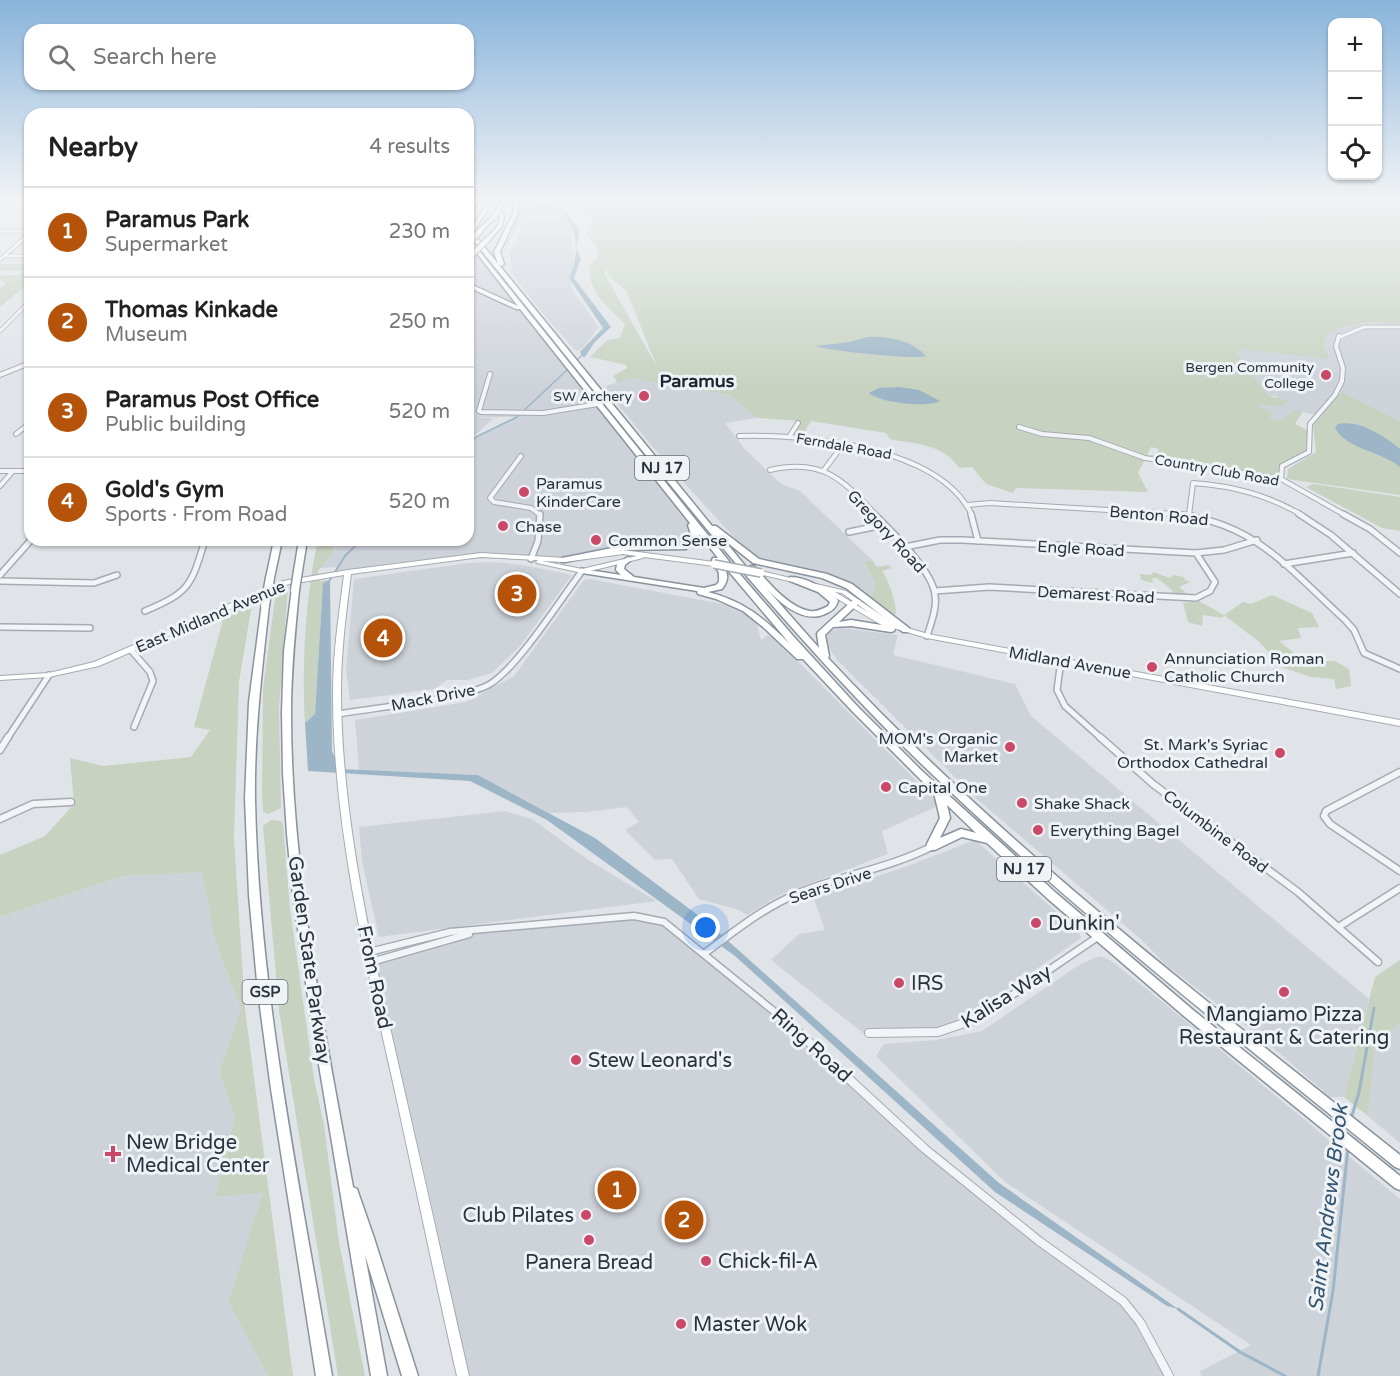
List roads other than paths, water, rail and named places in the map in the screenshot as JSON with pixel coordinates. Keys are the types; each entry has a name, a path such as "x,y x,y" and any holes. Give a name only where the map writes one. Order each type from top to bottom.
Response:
{"highway":[{"name":"NJ 17","path":"484,261 768,599 923,758 1043,870 1168,977 1400,1163"},
{"name":"NJ 17","path":"494,261 541,319 598,404 757,602 827,680 992,841 1099,936 1400,1185"},
{"path":"501,261 517,290"},
{"path":"474,287 506,300 531,319"},
{"path":"565,560 622,548 686,547 696,538 690,517"},
{"path":"707,524 729,537 752,559 824,576 849,586 906,630"},
{"path":"681,588 712,589 723,582 723,573 703,536"},
{"name":"GSP","path":"277,546 256,671 252,741 251,820 256,910 269,1024 324,1376"},
{"name":"Garden State Parkway","path":"302,546 289,645 287,722 293,850 303,933 379,1376"},
{"path":"735,557 751,567 796,609 814,614 832,607 834,600 829,594 793,579"},
{"path":"628,559 621,564 620,570 636,580"},
{"path":"582,571 681,588 726,599 745,607 827,680"},
{"path":"827,661 820,637 855,603"},
{"path":"832,625 851,623 891,629"},
{"path":"931,846 945,818 937,788"},
{"path":"931,846 961,833 992,841"},
{"path":"343,1168 368,1236 389,1318 410,1376"}],"street":[{"path":"0,331 24,307"},
{"path":"1281,479 1282,466 1309,452 1311,447 1310,424 1335,395 1341,383 1343,368 1335,344 1338,337 1364,327 1400,327"},
{"path":"0,375 24,365"},
{"path":"490,374 479,411 526,413 598,404"},
{"path":"789,437 798,423"},
{"name":"Country Club Road","path":"1019,427 1042,434 1089,438 1145,458 1281,479 1370,529 1400,553"},
{"path":"16,434 24,428"},
{"name":"Ferndale Road","path":"739,436 767,434 789,437 879,451 914,462 942,480 967,505 975,522 978,541"},
{"path":"770,470 795,466 824,470 842,446"},
{"path":"521,456 490,498 494,502 531,508 540,513 538,541 531,559"},
{"name":"Gregory Road","path":"824,470 834,476 924,569 935,591 935,606 927,636"},
{"path":"0,471 24,471"},
{"path":"0,486 13,471"},
{"path":"1189,515 1193,483 1250,491 1275,499 1306,516 1400,594"},
{"name":"Benton Road","path":"967,505 990,503 1189,515 1224,523 1257,540 1350,625 1364,653 1400,669"},
{"path":"849,532 883,525"},
{"name":"Engle Road","path":"904,547 940,540 1196,553 1224,550 1257,540"},
{"path":"0,575 26,546"},
{"path":"146,611 189,589 203,546"},
{"name":"East Midland Avenue","path":"0,678 49,675 96,664 283,583 481,555 565,560 614,552 655,555 793,579"},
{"name":"Demarest Road","path":"935,591 989,587 1196,598 1206,594 1215,582 1196,553"},
{"path":"1284,564 1353,553"},
{"name":"East Midland Avenue","path":"582,571 598,561 637,554"},
{"name":"East Midland Avenue","path":"531,559 582,571 628,559 655,555"},
{"name":"Mack Drive","path":"338,714 464,693 489,685 507,670 582,571"},
{"name":"From Road","path":"348,572 339,643 338,714 354,868 370,957 463,1376"},
{"path":"0,582 94,583 117,576"},
{"path":"793,579 821,585 855,603 891,629 927,636"},
{"name":"Midland Avenue","path":"855,603 888,622 927,636 1400,723"},
{"path":"0,627 90,628"},
{"path":"130,650 150,672 153,681 134,727"},
{"name":"Columbine Road","path":"1061,660 1057,690 1065,706 1196,818 1340,926 1378,962"},
{"path":"0,750 49,675"},
{"path":"1400,772 1326,812 1324,816 1330,824 1400,871"},
{"path":"0,819 33,804 71,802"},
{"name":"Sears Drive","path":"705,953 781,900 821,885 888,867 931,846"},
{"path":"1340,926 1400,888"},
{"name":"Ring Road","path":"370,957 482,931 641,916 669,924 791,1025 925,1149 1052,1251 1123,1301 1140,1322 1169,1376"},
{"name":"Kalisa Way","path":"869,1033 938,1032 972,1022 1099,936"}],"water":[{"path":"574,261 580,261 574,278 611,327 595,342 584,358 580,352 603,328 569,278"},
{"path":"867,337 898,340 914,346 926,356 871,354 816,346 850,342"},
{"path":"899,387 919,390 940,401 925,404 904,403 875,397 869,393 879,388"},
{"path":"1338,424 1355,424 1387,439 1400,449 1400,467 1346,440 1335,427"},
{"path":"330,580 332,751 340,769 478,775 595,838 707,922 999,1183 1178,1309 1167,1306 995,1192 735,956 547,820 470,781 308,771 305,723 315,714 323,583"}],"waterway":[{"path":"575,362 582,355"},
{"path":"474,439 517,417 569,368"},
{"path":"330,580 345,556 355,546"},
{"name":"Saint Andrews Brook","path":"1351,1119 1359,1092 1374,1008"},
{"name":"Saint Andrews Brook","path":"1318,1376 1333,1291 1348,1148"},
{"path":"1178,1309 1240,1352 1285,1376"}],"place":[{"name":"Bergen Community College","path":"1326,375"},
{"name":"SW Archery","path":"644,396"},
{"name":"Paramus KinderCare","path":"524,492"},
{"name":"Chase","path":"503,526"},
{"name":"Common Sense","path":"596,540"},
{"name":"Paramus Post Office","path":"517,594"},
{"name":"Gold's Gym","path":"383,638"},
{"name":"Annunciation Roman Catholic Church","path":"1152,667"},
{"name":"MOM's Organic Market","path":"1010,747"},
{"name":"St. Mark's Syriac Orthodox Cathedral","path":"1280,753"},
{"name":"Capital One","path":"886,787"},
{"name":"Shake Shack","path":"1022,803"},
{"name":"Everything Bagel","path":"1038,830"},
{"name":"Dunkin'","path":"1036,923"},
{"name":"IRS","path":"899,983"},
{"name":"Mangiamo Pizza Restaurant & Catering","path":"1284,992"},
{"name":"Stew Leonard's","path":"576,1060"},
{"name":"New Bridge Medical Center","path":"113,1154"},
{"name":"Paramus Park","path":"617,1190"},
{"name":"Club Pilates","path":"586,1215"},
{"name":"Thomas Kinkade","path":"684,1220"},
{"name":"Panera Bread","path":"589,1240"},
{"name":"Chick-fil-A","path":"706,1261"},
{"name":"Master Wok","path":"681,1324"}],"district":[{"name":"Paramus","path":"697,381"}]}
